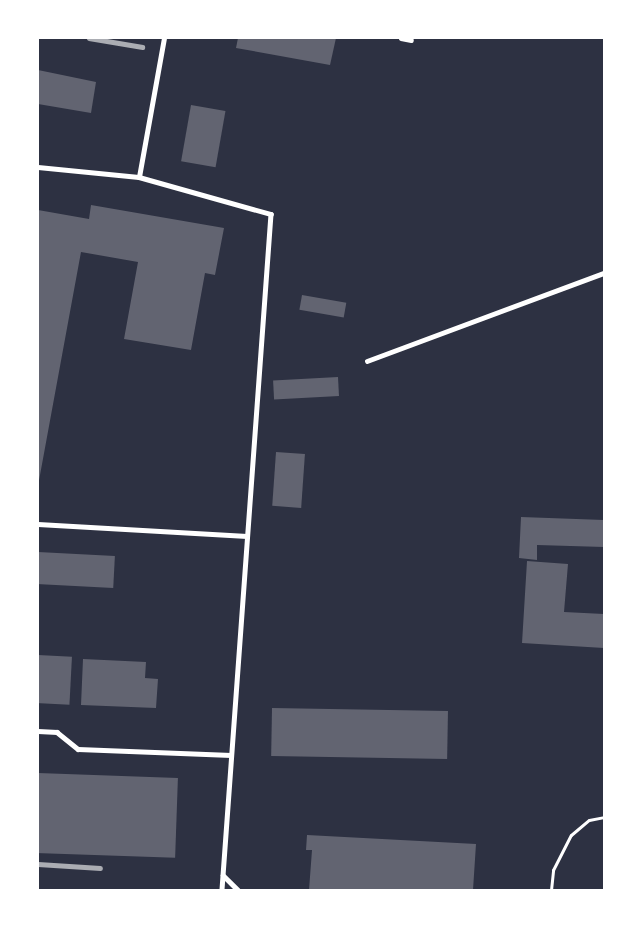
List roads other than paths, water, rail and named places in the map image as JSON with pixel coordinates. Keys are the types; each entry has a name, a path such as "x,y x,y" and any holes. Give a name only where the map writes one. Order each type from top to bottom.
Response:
{"lane":[{"path":"139,177 164,38"},
{"path":"401,38 411,40"},
{"path":"38,167 139,177 271,214 222,891"},
{"path":"367,362 604,273"},
{"path":"38,524 247,536"},
{"path":"38,731 57,732 78,748 231,755"},
{"path":"223,875 238,891"}],"railway":[{"path":"89,38 142,47"},
{"path":"38,864 100,868"}]}
